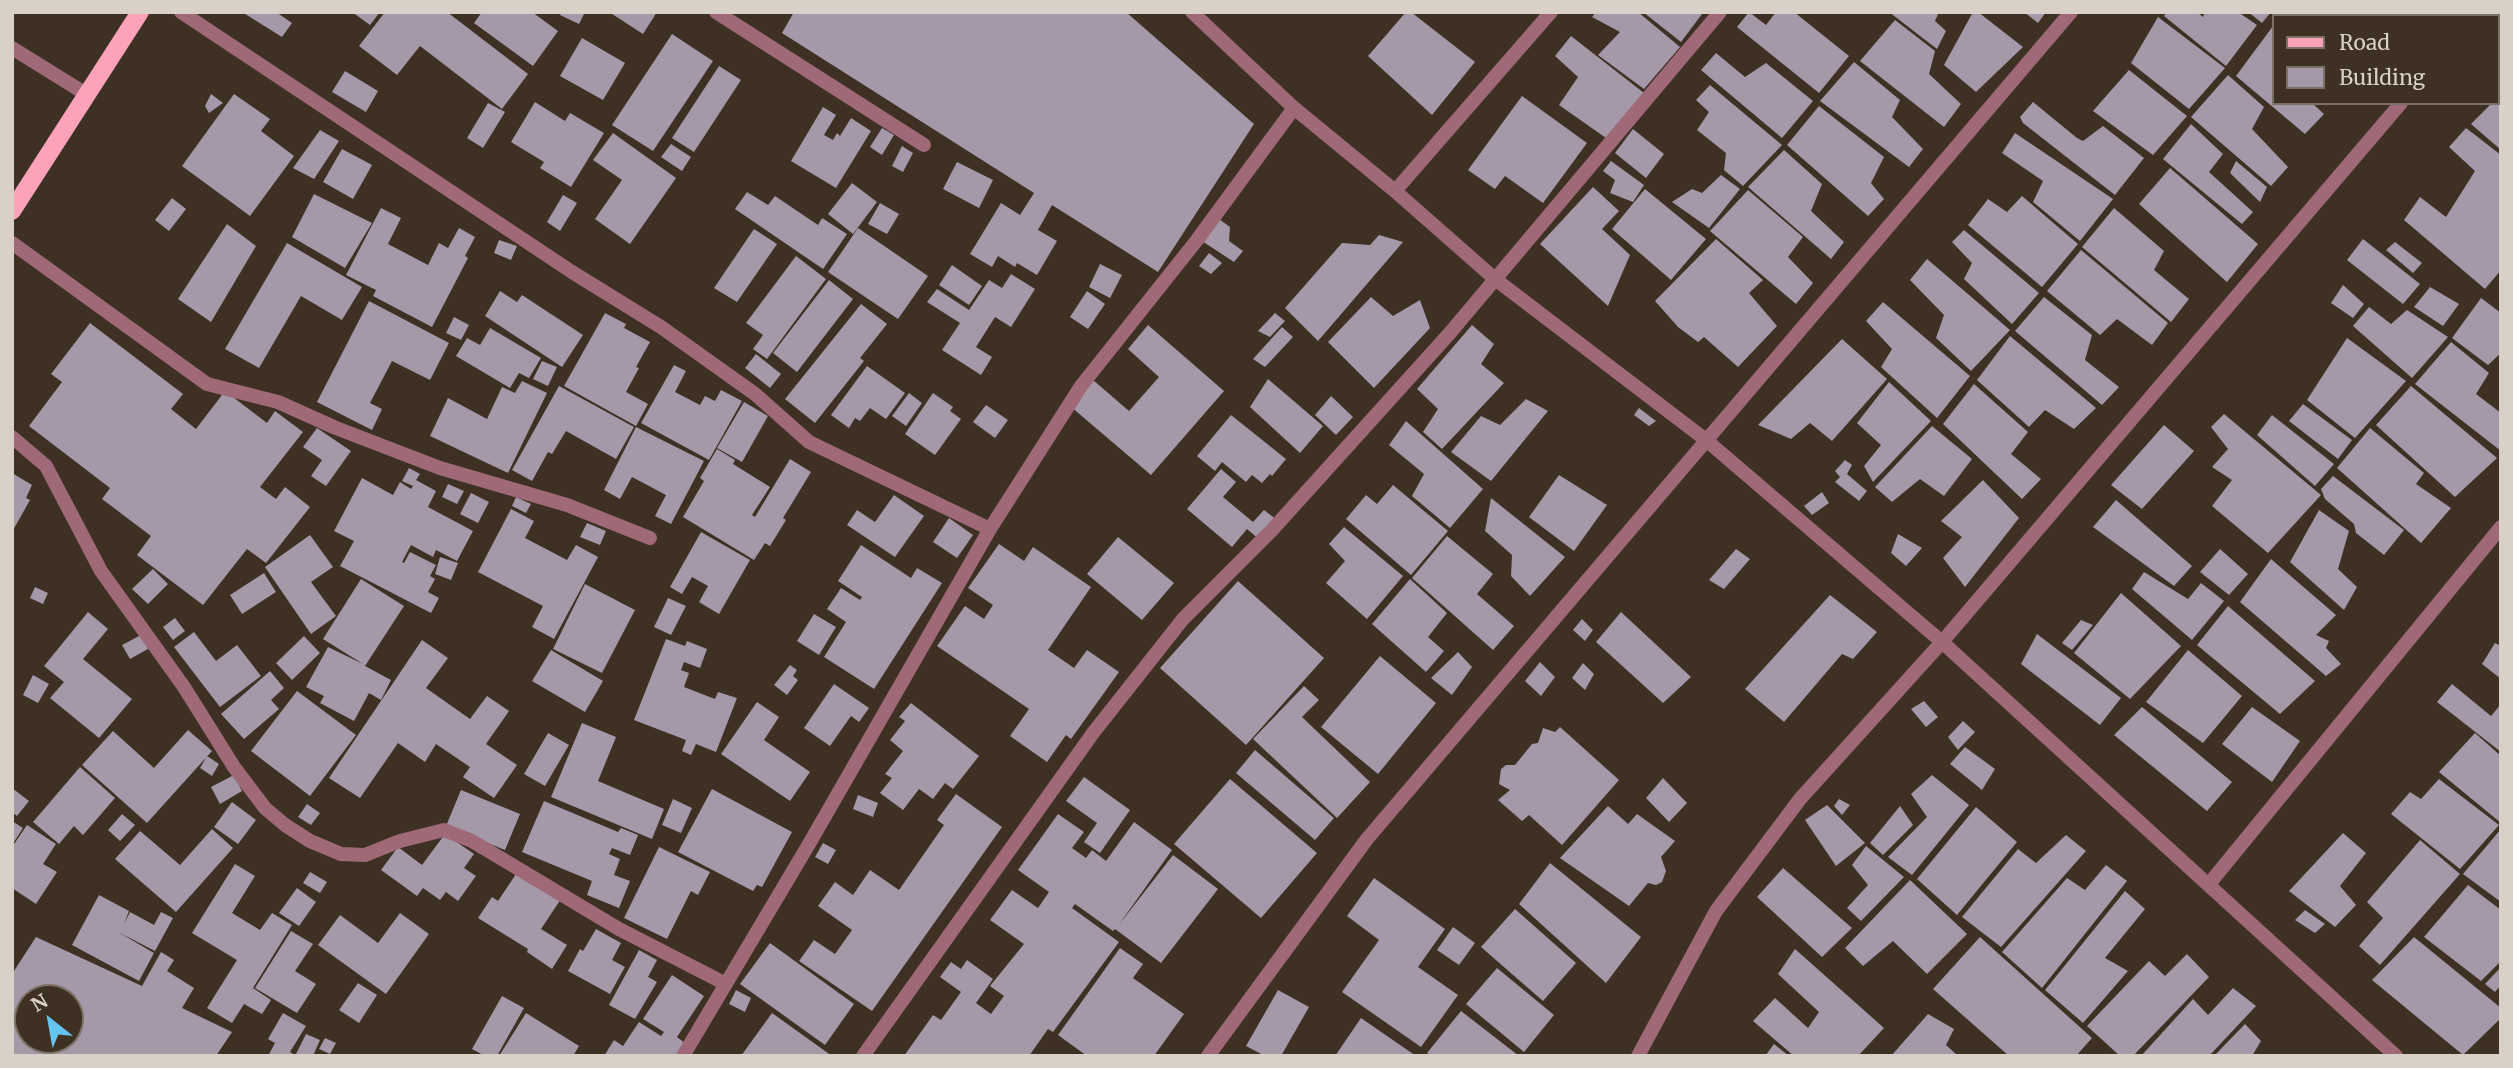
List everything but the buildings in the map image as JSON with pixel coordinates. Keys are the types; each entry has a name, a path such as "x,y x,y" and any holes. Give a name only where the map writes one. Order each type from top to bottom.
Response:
{"main road":[{"path":"12,211 140,12"}],"street":[{"path":"181,12 572,272 661,327 755,394 808,442 990,529"},
{"path":"716,12 925,145"},
{"path":"1192,12 1294,108 1395,191 1495,279 1706,440 1942,642 2396,1056"},
{"path":"1395,191 1551,12"},
{"path":"863,1056 1093,733 1183,619 1272,530 1449,334 1720,12"},
{"path":"1208,1056 1367,839 2071,12"},
{"path":"12,48 86,94"},
{"path":"1638,1056 1716,911 1800,799 1942,642 2399,105"},
{"path":"682,1056 990,529 1081,386 1197,240 1294,108"},
{"path":"12,243 207,384 278,402 336,428 440,468 567,505 650,538"},
{"path":"12,437 46,466 101,571 184,687 234,767 265,808 285,825 310,841 341,854 365,855 400,841 444,830 472,841 620,929 726,984"},
{"path":"2209,884 2501,527"}]}
